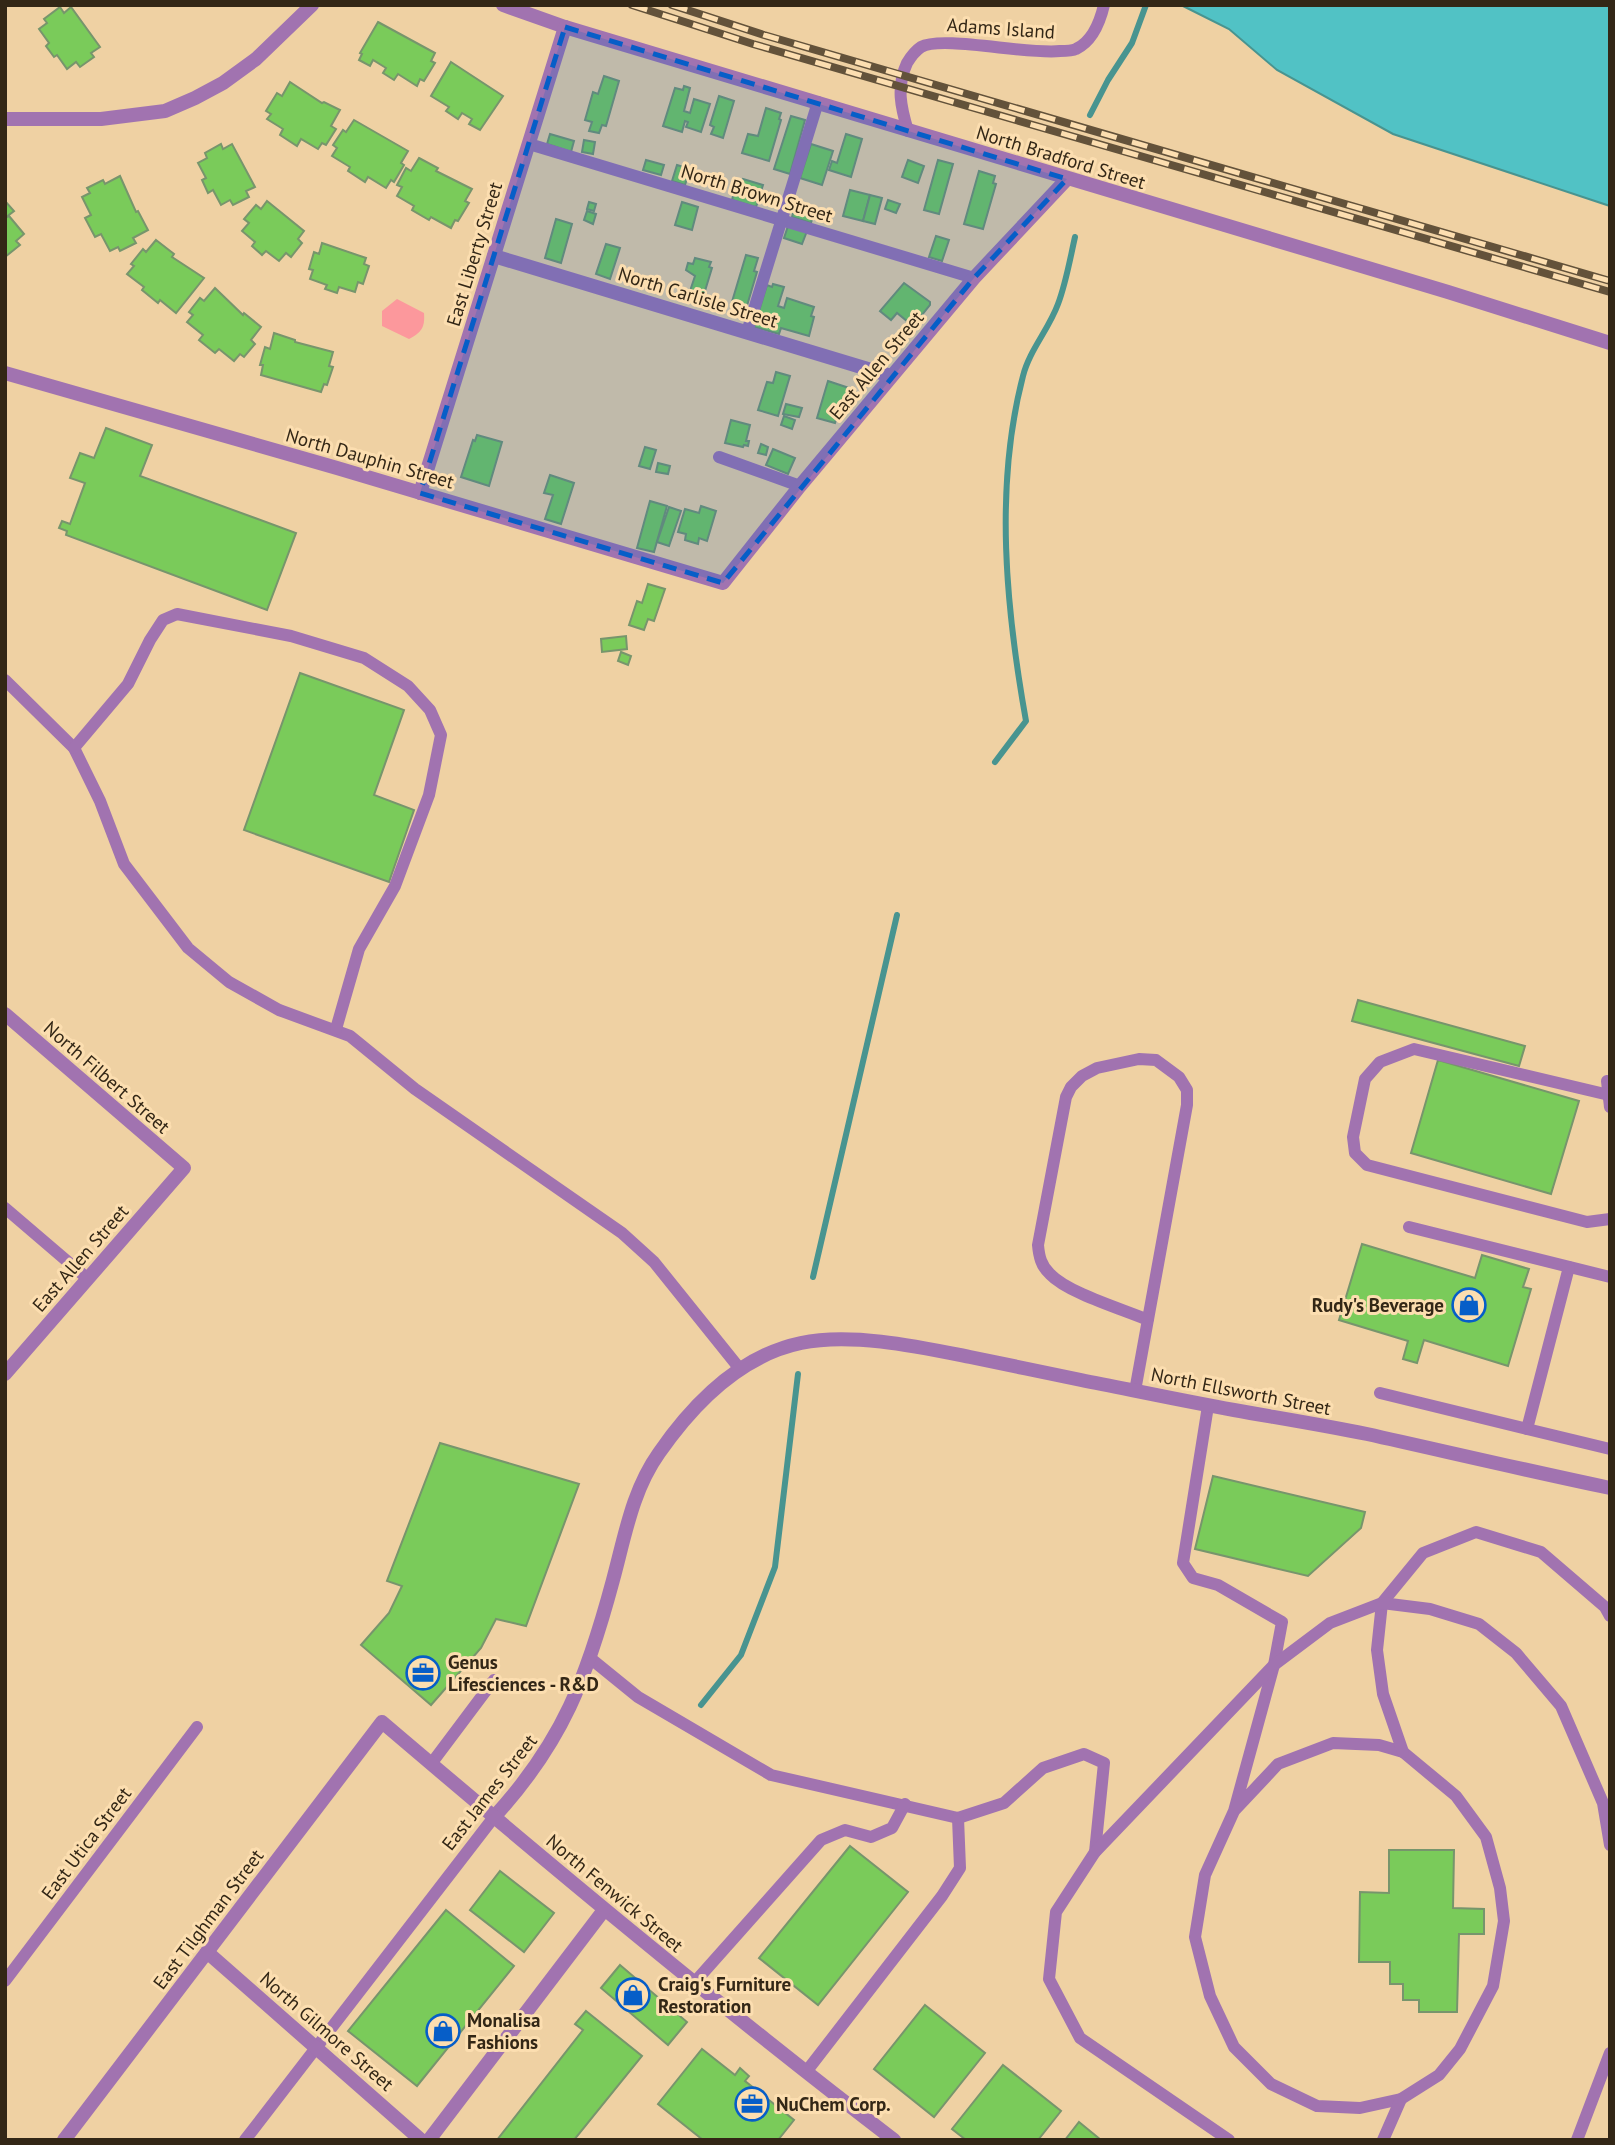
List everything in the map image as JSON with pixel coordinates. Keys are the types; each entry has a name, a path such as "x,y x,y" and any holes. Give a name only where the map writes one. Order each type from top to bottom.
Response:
{"street":[{"path":"5,119 101,119 165,110 195,98 234,75 256,59 312,5"},
{"name":"North Bradford Street","path":"503,5 565,27 1610,343"},
{"name":"East Liberty Street","path":"419,493 565,27"},
{"name":"East Allen Street","path":"723,583 800,486 974,278 1067,179"},
{"name":"North Carlisle Street","path":"494,256 891,376"},
{"name":"North Dauphin Street","path":"5,373 723,583"},
{"name":"North Filbert Street","path":"5,1014 184,1168"},
{"name":"East Allen Street","path":"5,1374 184,1168"},
{"name":"East James Street","path":"494,1817 542,1759 578,1693 640,1486 657,1456 688,1415 712,1390 765,1355 805,1342 864,1341"},
{"name":"North Ellsworth Street","path":"864,1341 914,1346 1208,1406 1368,1434 1610,1488"},
{"name":"North Fenwick Street","path":"382,1722 604,1910 894,2140"},
{"name":"East Tilghman Street","path":"64,2140 382,1722"},
{"path":"429,2140 604,1910"},
{"name":"North Gilmore Street","path":"207,1952 421,2140"}],"lane":[{"name":"Adams Island","path":"908,131 900,103 902,74 910,57 921,46 941,42 1045,53 1076,49 1092,35 1100,23 1104,5"},
{"path":"747,332 818,102"},
{"name":"North Brown Street","path":"529,144 974,278"},
{"path":"719,457 800,486"},
{"path":"74,748 128,684 163,620 177,614 291,636 364,658 408,686 430,710 441,735 429,795 395,886 359,950 336,1029"},
{"path":"5,680 74,748 100,801 124,864 188,948 229,982 269,1004 350,1036 415,1089 622,1233 654,1262 740,1369"},
{"path":"1607,1081 1610,1104 1414,1049 1380,1062 1365,1079 1353,1137 1355,1153 1367,1165 1587,1222 1610,1219"},
{"path":"1135,1391 1148,1320 1187,1105 1187,1090 1179,1077 1156,1060 1139,1059 1097,1068 1082,1076 1071,1087 1066,1097 1038,1245 1040,1260 1049,1274 1064,1285 1148,1320"},
{"path":"5,1208 88,1279"},
{"path":"1409,1227 1610,1278"},
{"path":"1527,1429 1569,1268"},
{"path":"1380,1393 1610,1449"},
{"path":"1208,1406 1183,1563 1193,1578 1218,1585 1282,1622 1274,1665 1234,1811 1205,1875 1195,1937 1210,1996 1234,2047 1271,2084 1317,2105 1360,2108 1401,2099 1439,2076 1460,2049 1493,1986 1504,1921 1500,1888 1486,1837 1456,1796 1403,1752 1379,1745 1334,1743 1278,1764 1234,1811"},
{"path":"1403,1752 1382,1694 1377,1650 1382,1603 1423,1553 1476,1532 1541,1552 1605,1607 1610,1616"},
{"path":"1229,2140 1080,2038 1049,1979 1056,1912 1095,1852 1274,1665 1330,1623 1382,1603 1430,1609 1479,1624 1516,1653 1561,1706 1603,1803 1610,1844"},
{"path":"590,1658 638,1697 771,1775 958,1818 1003,1803 1044,1768 1084,1754 1104,1763 1095,1852"},
{"path":"431,1764 494,1680"},
{"name":"East Utica Street","path":"5,1981 197,1727"},
{"path":"694,1983 821,1840 845,1830 871,1837 892,1828 905,1804"},
{"name":"East James Street","path":"245,2140 494,1817"},
{"path":"806,2072 942,1896 960,1868 958,1818"},
{"path":"1577,2140 1610,2053"},
{"path":"1383,2140 1401,2099"}],"highlighted area":[{"path":"565,27 1067,179 974,278 723,583 420,493"}],"shaded area":[{"path":"397,299 424,313 422,329 409,339 382,326 382,311"}],"water":[{"path":"1181,5 1610,5 1610,206 1393,134 1277,70 1229,29"}],"building":[{"path":"60,7 64,13 71,7 100,47 91,53 94,57 80,67 76,62 67,69 57,55 54,57 46,46 49,43 39,29 47,23 44,19"},
{"path":"378,22 435,53 431,61 435,63 424,81 420,79 417,86 398,74 394,80 383,73 386,68 373,60 370,66 359,60 362,54 360,53"},
{"path":"451,62 503,96 480,130 469,124 472,119 462,113 458,119 446,111 449,107 431,96"},
{"path":"604,76 619,81 606,126 602,125 599,133 589,131 592,122 585,120 593,92 598,94"},
{"path":"290,82 322,103 340,110 331,126 336,129 326,145 322,143 318,149 301,139 297,146 280,135 283,129 267,119 271,114 266,111 277,93 282,96"},
{"path":"684,86 690,88 684,111 690,113 694,99 710,104 701,132 686,127 688,122 685,121 682,132 663,126 675,88 683,90"},
{"path":"719,96 734,101 723,138 711,134 714,127 710,125"},
{"path":"766,108 781,113 769,161 742,153 748,134 758,136"},
{"path":"791,116 805,120 790,174 774,169"},
{"path":"354,120 408,151 401,163 404,165 394,182 391,180 386,188 368,177 365,182 348,171 350,167 332,156 337,148 333,145"},
{"path":"550,134 574,141 571,152 547,144"},
{"path":"846,134 862,139 851,177 829,170 832,161 837,163"},
{"path":"584,140 595,142 593,154 582,152"},
{"path":"221,144 223,149 232,144 255,187 246,191 249,197 233,205 230,200 221,205 213,190 208,193 202,180 206,178 198,163 207,158 205,153"},
{"path":"811,144 833,151 822,185 800,178"},
{"path":"419,158 438,168 436,171 472,189 465,201 469,203 451,228 412,210 414,206 397,196 402,187 397,185 406,168 411,171"},
{"path":"646,160 664,165 661,175 643,170"},
{"path":"908,160 924,166 918,183 902,177"},
{"path":"938,160 953,164 939,214 924,210"},
{"path":"677,165 690,169 685,185 672,181"},
{"path":"979,171 995,176 993,183 996,184 983,229 964,224"},
{"path":"120,176 136,212 138,211 148,230 133,238 136,243 120,251 118,247 110,251 101,234 95,237 85,218 91,215 82,197 90,193 87,188 103,180 105,184"},
{"path":"716,178 723,181 720,189 713,186"},
{"path":"743,179 763,185 756,207 732,200"},
{"path":"850,190 870,195 863,221 843,216"},
{"path":"870,195 882,198 875,224 863,221"},
{"path":"888,200 900,204 896,213 885,209"},
{"path":"5,201 14,211 5,218"},
{"path":"267,201 304,231 298,239 302,243 291,257 286,253 279,261 266,251 262,255 252,246 255,242 242,231 249,223 244,219 256,205 261,209"},
{"path":"589,202 596,204 594,211 587,209"},
{"path":"682,202 698,207 692,230 675,225"},
{"path":"795,206 814,212 811,223 792,217"},
{"path":"587,211 596,214 593,224 584,220"},
{"path":"9,216 24,234 16,241 20,245 5,257 5,218"},
{"path":"556,219 572,224 561,263 545,258"},
{"path":"788,226 807,231 802,244 784,238"},
{"path":"936,236 949,240 942,261 929,257"},
{"path":"156,240 174,254 172,257 204,278 176,313 160,300 158,303 142,290 144,287 127,274 143,249 146,252"},
{"path":"322,243 366,258 364,264 369,266 363,284 358,282 355,292 339,287 337,293 325,289 327,285 310,279 313,270 309,269 314,252 319,254"},
{"path":"606,244 620,248 610,279 596,274"},
{"path":"746,255 758,258 754,271 757,272 746,309 731,305"},
{"path":"695,258 711,262 709,267 712,268 701,304 687,300 695,276 686,270 688,263 693,264"},
{"path":"904,283 930,302 913,326 897,313 891,320 880,311"},
{"path":"773,284 784,287 778,306 784,308 787,298 814,307 809,336 781,328 779,334 754,327 767,285 772,287"},
{"path":"215,288 243,315 244,313 261,327 251,340 255,344 244,357 240,354 234,361 219,349 215,353 199,340 203,335 187,322 193,315 189,312 200,298 204,301"},
{"path":"274,333 295,342 333,352 329,366 333,367 327,385 324,384 321,392 261,375 263,365 260,365 265,347 270,349"},
{"path":"776,372 790,376 778,416 758,410 767,382 773,383"},
{"path":"828,381 849,388 841,419 837,417 835,423 817,418"},
{"path":"786,404 802,408 799,417 783,414"},
{"path":"784,416 795,420 792,429 781,425"},
{"path":"731,420 750,425 746,441 749,441 748,446 725,443"},
{"path":"106,428 152,445 140,476 296,533 267,610 66,535 67,531 59,528 62,521 70,524 85,483 70,478 80,453 94,458"},
{"path":"477,435 502,442 489,486 461,477"},
{"path":"761,444 768,447 766,455 758,453"},
{"path":"645,447 656,450 650,469 639,466"},
{"path":"773,449 795,458 788,474 766,465"},
{"path":"658,463 670,466 668,474 656,472"},
{"path":"550,475 574,483 561,524 545,519 553,495 544,493"},
{"path":"650,501 667,506 654,552 637,548"},
{"path":"701,506 716,511 707,541 699,538 698,544 685,540 686,534 678,532 685,509 699,513"},
{"path":"669,507 681,511 669,546 657,542"},
{"path":"648,584 665,589 654,621 648,619 644,630 629,625 637,601 642,603"},
{"path":"626,636 627,649 602,652 601,639"},
{"path":"621,652 631,656 628,665 618,661"},
{"path":"300,673 404,710 374,795 414,810 389,882 244,830"},
{"path":"1358,1000 1525,1046 1519,1066 1352,1021"},
{"path":"1438,1060 1579,1101 1551,1194 1411,1153"},
{"path":"1362,1244 1475,1278 1482,1255 1529,1269 1523,1287 1531,1289 1508,1366 1424,1340 1417,1363 1403,1359 1408,1341 1339,1320"},
{"path":"440,1443 579,1484 526,1626 496,1619 481,1648 431,1705 361,1645 389,1613 402,1586 387,1581"},
{"path":"1213,1476 1365,1512 1361,1528 1308,1576 1195,1549"},
{"path":"850,1846 908,1892 818,2005 759,1958"},
{"path":"1389,1850 1454,1850 1453,1908 1484,1909 1484,1934 1459,1934 1457,2012 1419,2012 1419,2000 1403,2000 1403,1984 1390,1984 1390,1962 1359,1962 1360,1892 1389,1893"},
{"path":"500,1871 554,1913 524,1952 470,1910"},
{"path":"446,1910 514,1966 417,2086 348,2031"},
{"path":"620,1965 687,2022 668,2045 601,1988"},
{"path":"925,2005 985,2053 934,2117 874,2069"},
{"path":"586,2011 642,2056 574,2140 497,2140 583,2030 575,2024"},
{"path":"702,2049 735,2075 740,2068 749,2076 745,2081 794,2120 778,2140 703,2140 658,2104"},
{"path":"1003,2065 1061,2111 1038,2140 966,2140 952,2129"},
{"path":"1079,2122 1101,2140 1065,2140"}],"waterway":[{"path":"1090,115 1132,43 1146,5"},
{"path":"995,762 1026,721 1013,635 1006,548 1008,461 1014,418 1026,367 1061,296 1075,237"},
{"path":"813,1277 897,915"},
{"path":"701,1705 741,1655 775,1567 798,1374"}],"railway":[{"path":"632,5 753,44 1610,292"},
{"path":"672,5 764,35 1610,281"}],"place":[{"name":"Rudy's Beverage","path":"1469,1305"},
{"name":"Genus Lifesciences - R&D","path":"423,1673"},
{"name":"Craig's Furniture Restoration","path":"633,1995"},
{"name":"Monalisa Fashions","path":"443,2031"},
{"name":"NuChem Corp.","path":"752,2104"}]}
